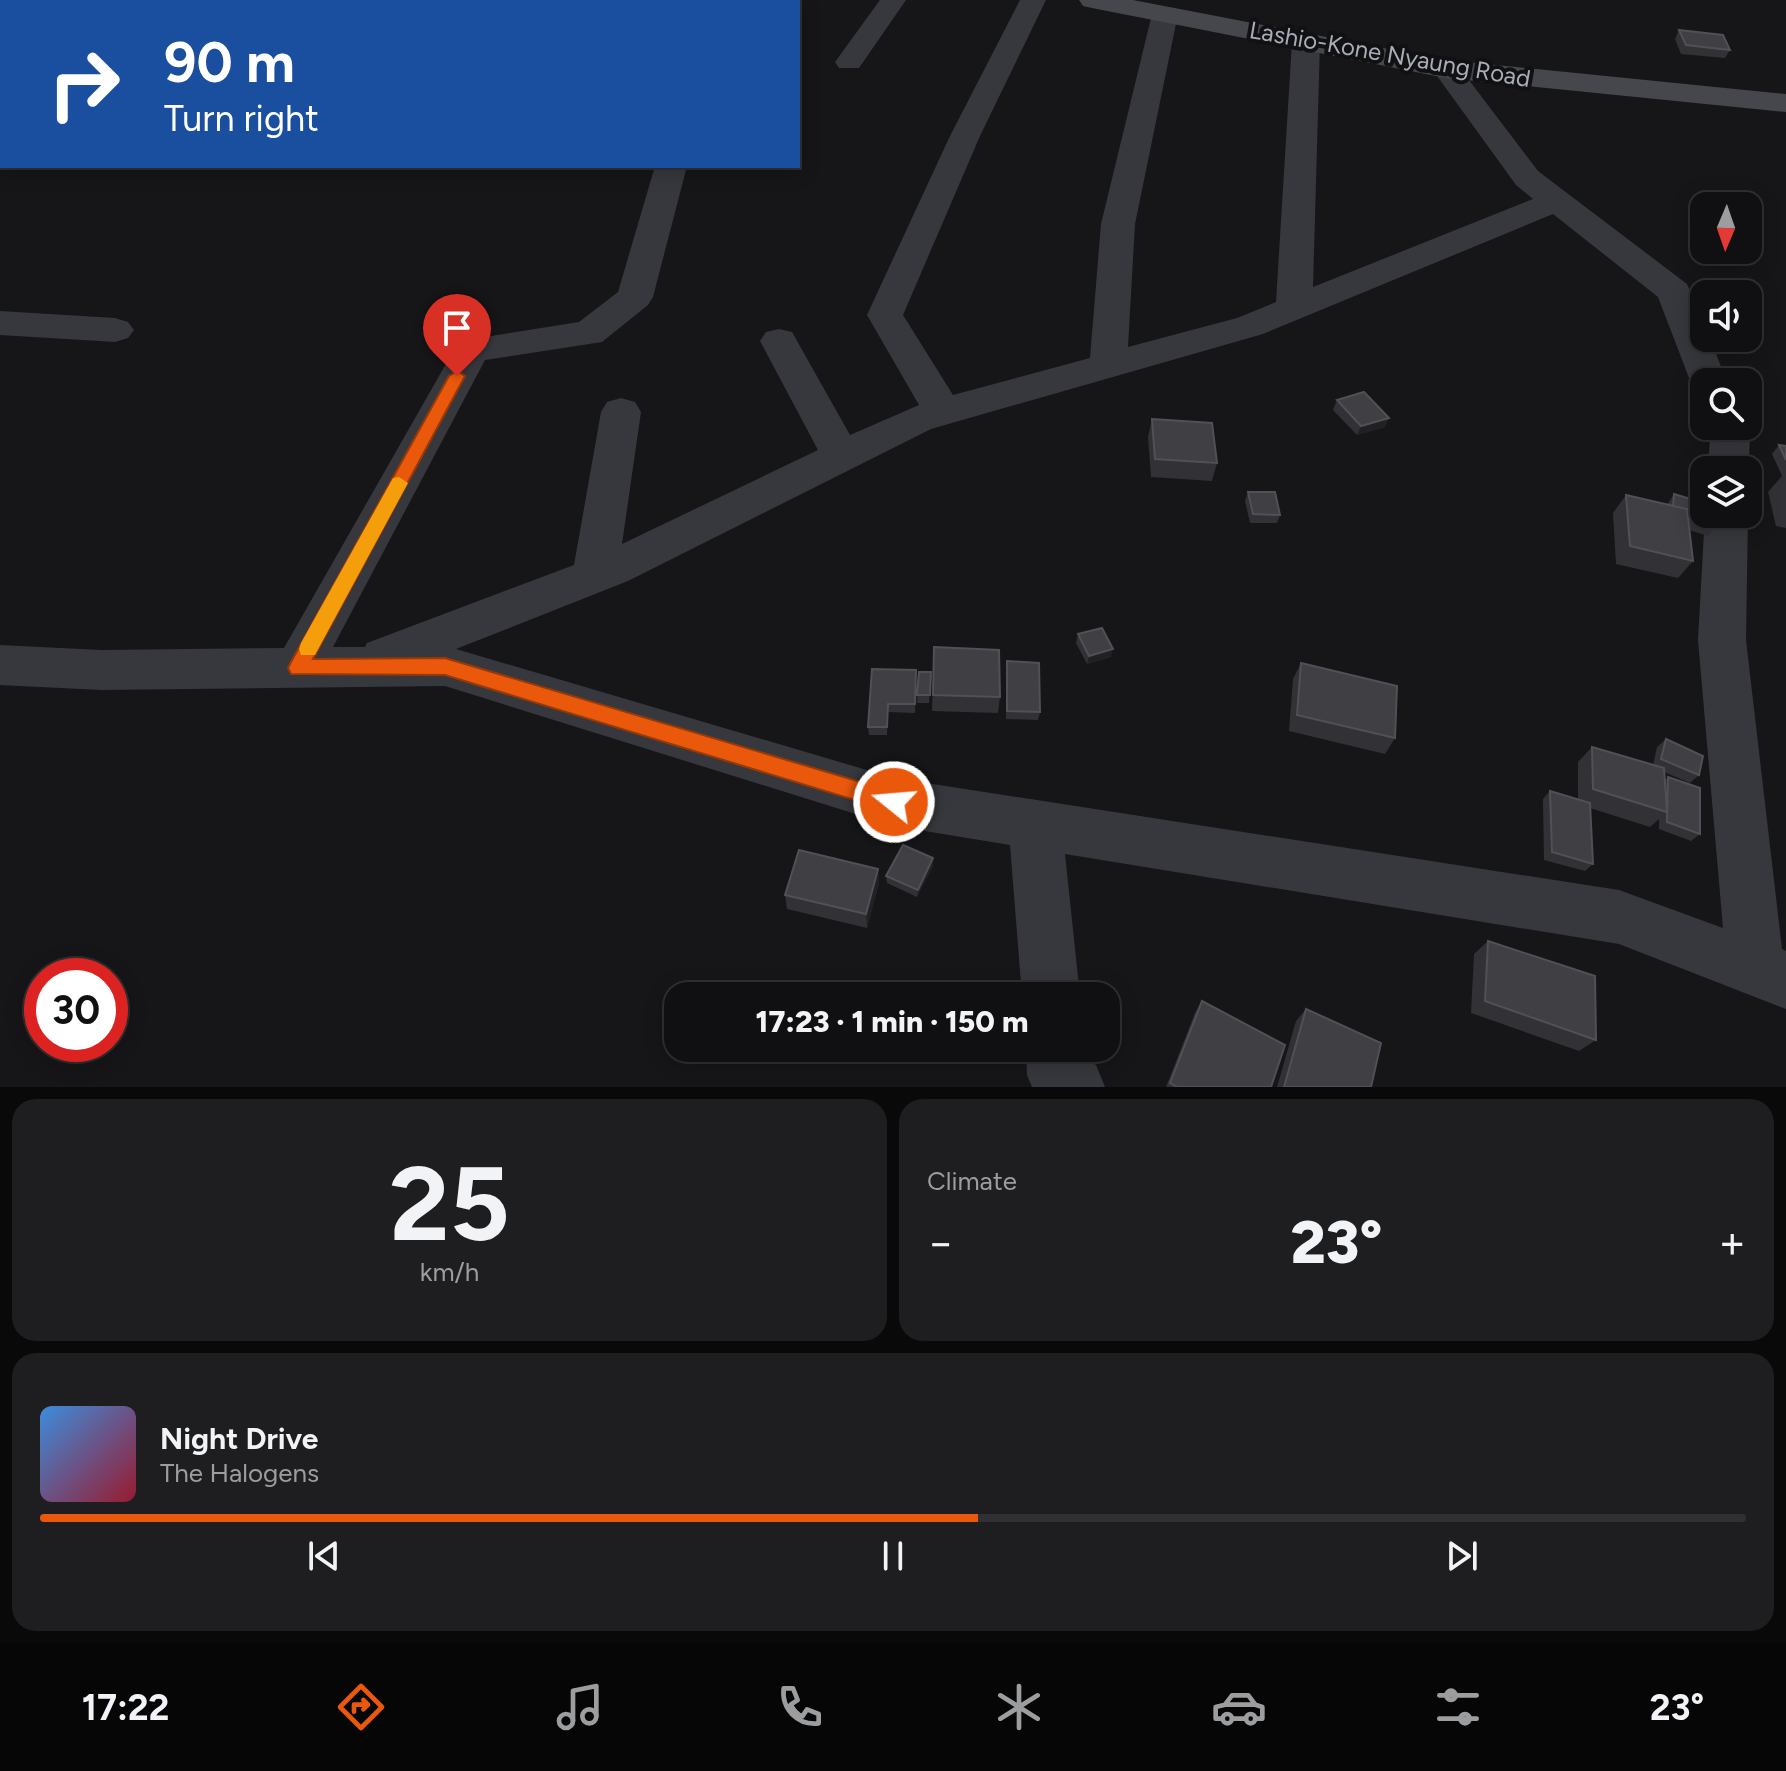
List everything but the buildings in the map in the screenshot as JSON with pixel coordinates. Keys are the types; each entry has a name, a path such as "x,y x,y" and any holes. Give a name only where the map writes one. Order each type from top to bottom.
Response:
{"main road":[{"name":"Lashio-Kone Nyaung Road","path":"1092,0 1446,69 1786,103"}],"street":[{"path":"849,62 893,0"},
{"path":"943,412 885,315 965,136 1033,0"},
{"path":"1108,366 1118,224 1165,14"},
{"path":"1294,308 1306,42"},
{"path":"1446,69 1527,178 1674,292 1703,368"},
{"path":"298,668 472,350 589,333 635,297 670,168"},
{"path":"357,668 595,576 917,419 1250,326 1557,201"},
{"path":"0,323 115,330"},
{"path":"779,341 842,457"},
{"path":"595,576 621,412"},
{"path":"0,665 101,670 445,666 894,802 1619,917 1770,974 1722,640 1726,528"},
{"path":"1035,824 1050,982"},
{"path":"1057,1062 1058,1075 1074,1087"}],"slow traffic":[{"path":"308,649 399,483"}],"route":[{"path":"457,376 298,668 445,666 894,802"}]}
